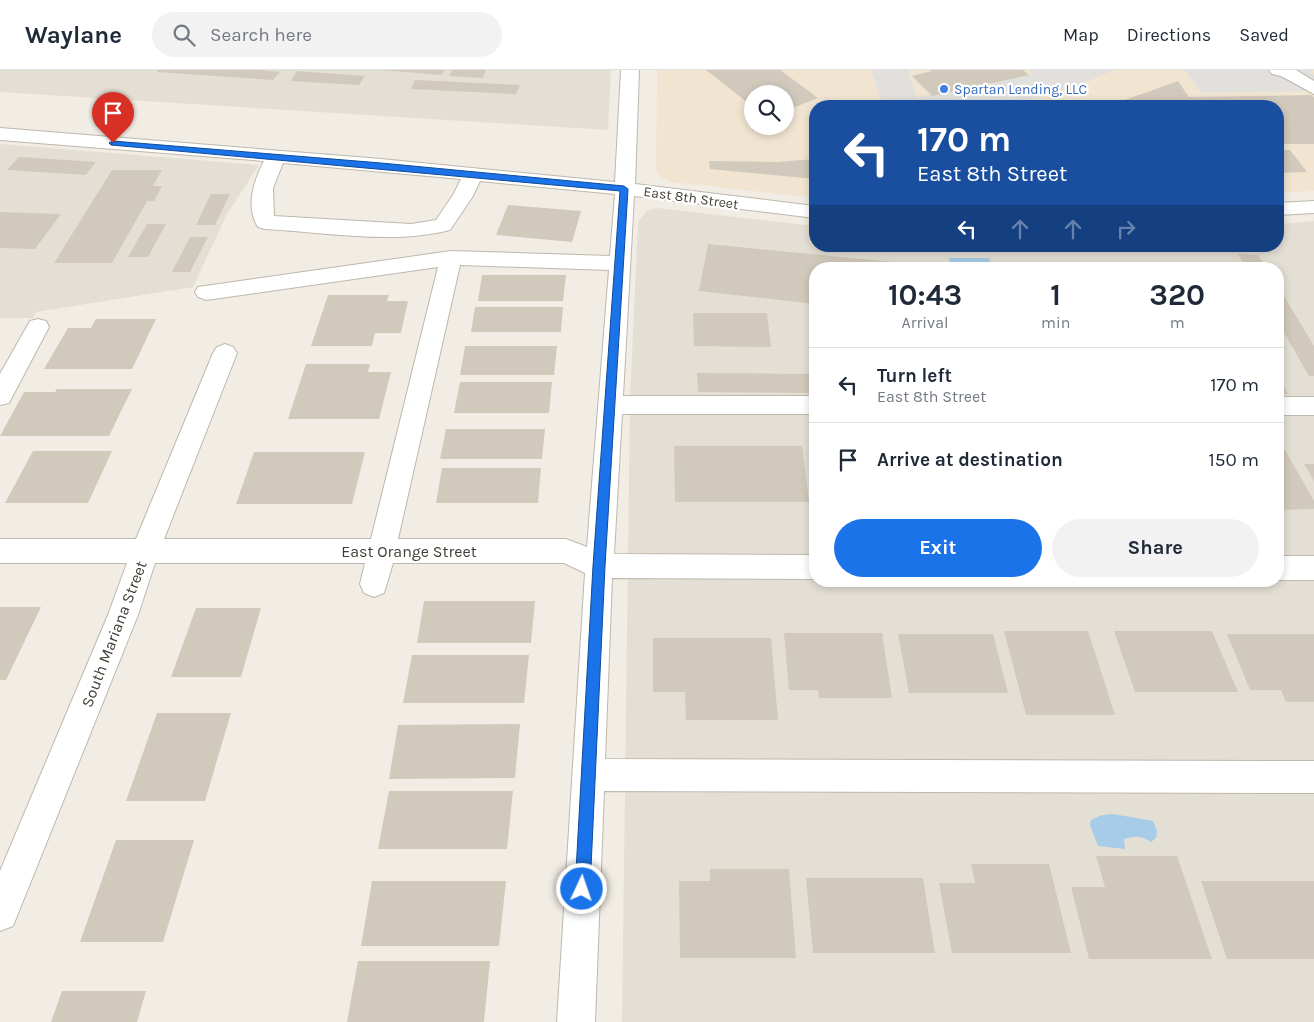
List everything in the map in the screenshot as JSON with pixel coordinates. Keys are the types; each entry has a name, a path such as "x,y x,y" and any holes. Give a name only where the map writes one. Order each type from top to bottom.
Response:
{"street":[{"path":"576,1022 599,566 611,405 630,70"},
{"path":"1278,70 1287,72 1314,89"},
{"name":"East 8th Street","path":"0,134 473,174 624,189 809,211"},
{"path":"277,156 265,176 261,208 265,222 411,232 442,225 463,196 473,174"},
{"path":"1284,209 1314,207"},
{"path":"206,292 450,258 619,263"},
{"path":"374,584 380,551 450,258"},
{"path":"0,396 38,327"},
{"name":"South Mariana Street","path":"0,913 123,615 145,551 225,353"},
{"path":"611,405 809,405"},
{"path":"1284,406 1314,406"},
{"name":"East Orange Street","path":"0,551 566,551 599,566 809,567"},
{"path":"1284,568 1314,568"},
{"path":"588,775 1314,777"}],"shaded area":[{"path":"0,70 611,70 608,130 0,92"},
{"path":"657,70 1314,70 1314,191 1284,193 1284,100 809,100 809,197 671,182 661,178 656,169"},
{"path":"871,70 908,70 917,98 1034,74 1029,70 1116,70 1061,91 1029,100 881,100"},
{"path":"1185,70 1309,70 1314,75 1314,91 1201,93"},
{"path":"0,144 259,165 227,214 193,287 36,312 33,318 0,318"},
{"path":"657,208 809,225 809,252 1284,252 1284,224 1314,221 1314,1022 622,1022 630,399 638,222 647,211"}],"water":[{"path":"949,258 989,258 990,262 950,262"},
{"path":"1113,814 1153,821 1157,831 1156,838 1151,842 1138,837 1124,839 1125,849 1098,846 1090,825 1091,820 1102,815"}],"building":[{"path":"158,70 258,70 280,72 273,80 157,72"},
{"path":"382,70 444,70 442,75"},
{"path":"452,70 486,70 483,78 449,76"},
{"path":"706,70 780,70 818,98 794,107 794,85 744,85 744,100"},
{"name":"Spartan Lending, LLC","path":"931,70 1023,70 1029,75 932,96 912,76"},
{"path":"297,71 365,76 359,85 291,81"},
{"path":"415,80 520,85 516,94 411,89"},
{"path":"1178,81 1189,97 1312,95 1314,98 1314,144 1284,144 1284,100 1125,100"},
{"path":"1284,150 1290,150 1307,172 1284,173"},
{"path":"19,157 96,162 86,175 7,170"},
{"path":"809,159 809,178 710,169 709,161 777,162"},
{"path":"112,170 162,170 153,186 162,186 154,201 147,201 112,263 54,263"},
{"path":"211,194 230,194 215,225 196,225"},
{"path":"508,205 581,211 572,242 496,235"},
{"path":"0,212 61,214 35,249 0,248"},
{"path":"147,224 166,224 148,257 128,257"},
{"path":"190,237 208,237 190,272 172,272"},
{"path":"708,244 893,262 809,262 809,303 699,291"},
{"path":"1238,254 1258,255 1262,262 1242,262"},
{"path":"482,275 566,275 563,301 478,301"},
{"path":"328,295 389,295 387,301 408,301 401,333 375,333 372,346 311,346"},
{"path":"1284,296 1314,346 1314,376 1309,376 1284,332"},
{"path":"475,307 563,307 561,332 471,332"},
{"path":"693,313 767,313 771,347 694,346"},
{"path":"96,319 156,319 132,369 44,369 68,328 91,328"},
{"path":"465,346 557,346 554,375 460,375"},
{"path":"306,364 370,364 368,372 391,372 379,419 288,419"},
{"path":"697,373 809,374 809,393 698,392"},
{"path":"460,382 552,382 549,413 454,413"},
{"path":"57,389 132,389 109,436 0,436 24,392 55,392"},
{"path":"446,429 545,429 542,459 440,459"},
{"path":"674,446 802,446 809,502 675,502"},
{"path":"1284,450 1314,501 1314,509 1284,510"},
{"path":"33,451 112,451 88,503 5,503"},
{"path":"254,452 365,452 352,504 236,504"},
{"path":"1304,464 1314,464 1314,481"},
{"path":"442,468 541,468 538,503 436,503"},
{"path":"424,601 535,601 531,643 417,643"},
{"path":"0,607 41,607 6,680 0,680"},
{"path":"196,608 261,608 241,677 171,677"},
{"path":"1004,631 1088,631 1115,715 1026,715"},
{"path":"1114,631 1212,631 1238,692 1135,692"},
{"path":"784,633 882,633 892,698 819,698 818,690 789,690"},
{"path":"898,634 993,634 1008,693 909,693"},
{"path":"1227,634 1314,634 1314,702 1286,702 1281,690 1250,690"},
{"path":"653,638 771,638 778,720 686,720 685,692 653,692"},
{"path":"412,655 529,655 524,703 403,703"},
{"path":"157,713 231,713 205,801 126,801"},
{"path":"520,724 515,778 389,779 398,725"},
{"path":"389,791 513,791 507,849 378,849"},
{"path":"116,840 194,840 163,942 80,942"},
{"path":"1096,856 1177,856 1212,959 1089,959 1071,887 1105,887"},
{"path":"971,864 1049,864 1071,953 952,953 939,883 975,883"},
{"path":"710,869 789,869 796,958 680,958 679,881 710,881"},
{"path":"806,878 923,878 935,953 813,953"},
{"path":"372,881 506,881 499,946 361,946"},
{"path":"1201,881 1314,881 1314,959 1227,959"},
{"path":"358,961 490,961 484,1022 347,1022"},
{"path":"62,991 146,991 137,1022 51,1022"}],"place":[{"name":"Spartan Lending, LLC","path":"944,89"}],"route":[{"path":"113,143 381,165 624,189 599,566 582,889"}]}
